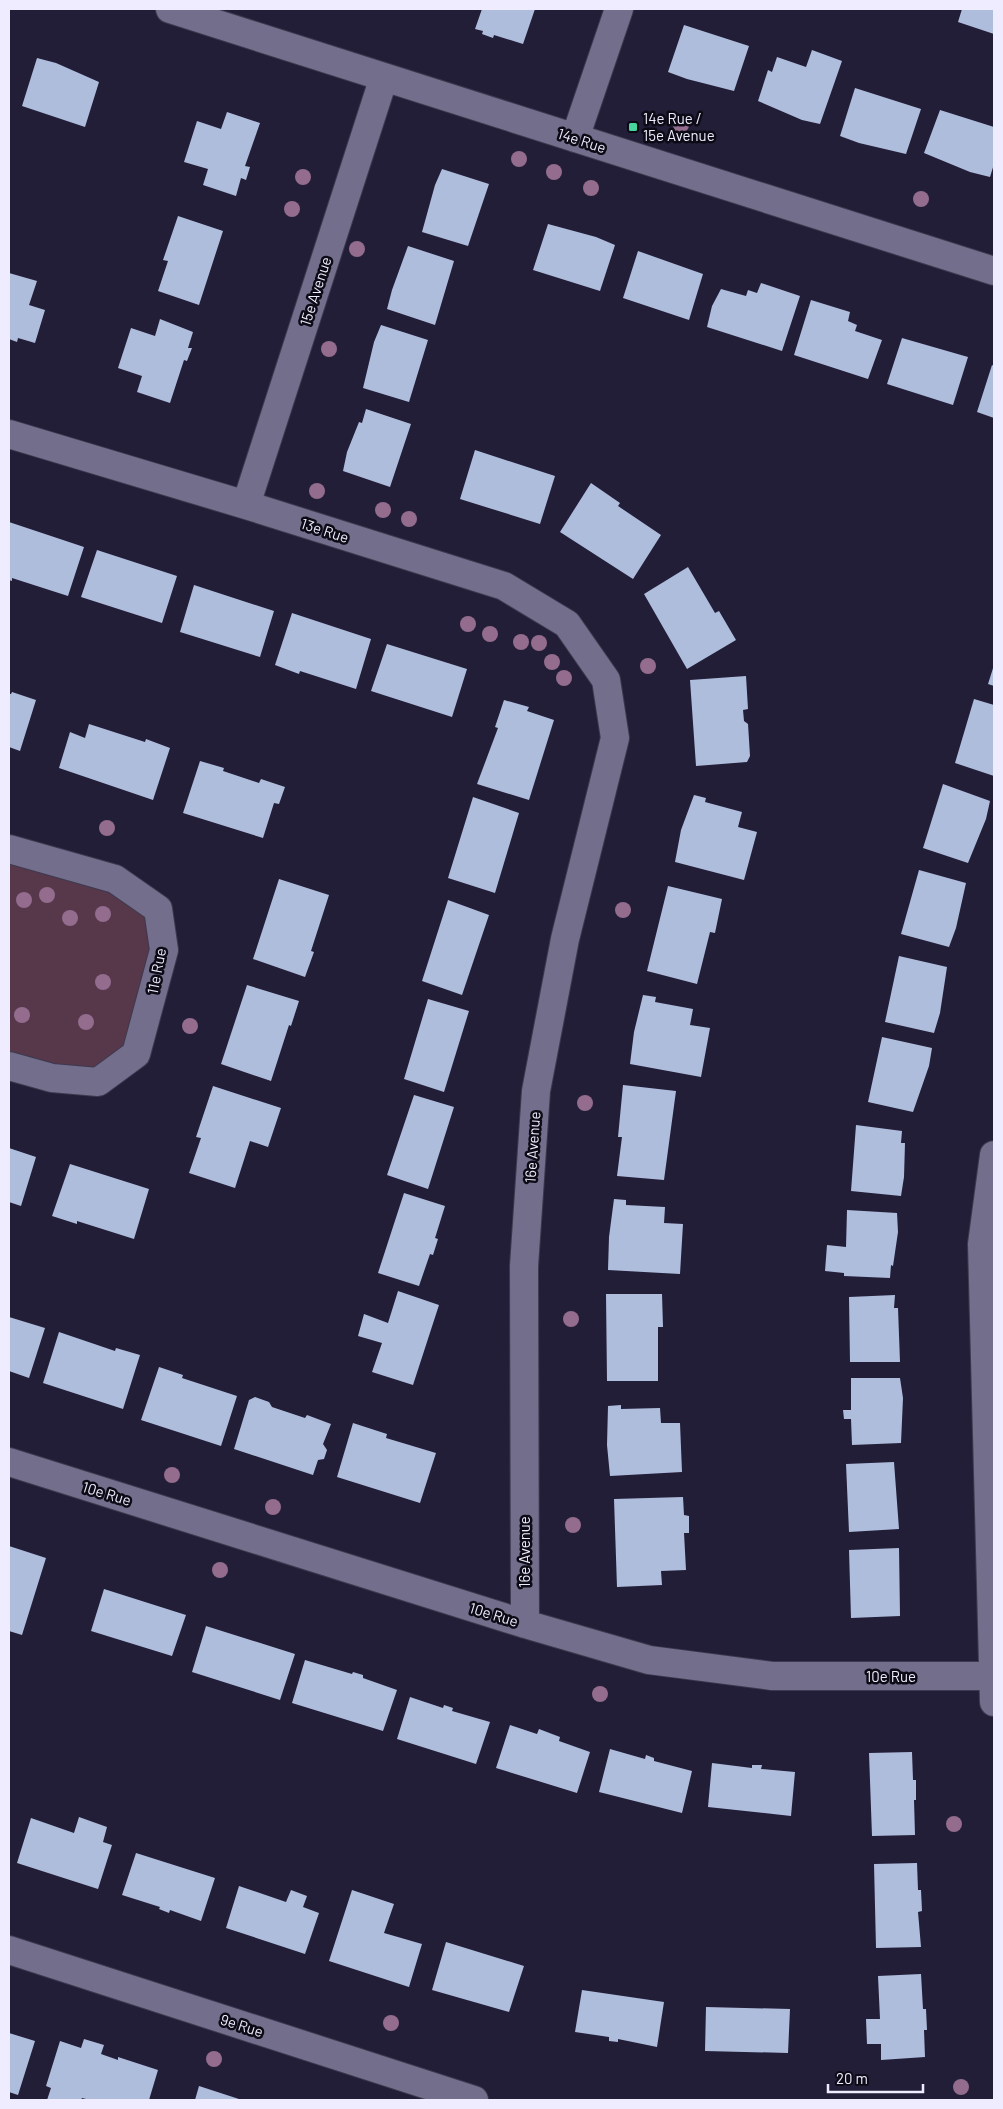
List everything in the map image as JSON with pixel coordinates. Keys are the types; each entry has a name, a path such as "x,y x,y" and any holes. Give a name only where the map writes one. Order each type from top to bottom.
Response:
{"street":[{"name":"14e Rue","path":"170,9 994,271"},
{"path":"575,138 619,9"},
{"name":"15e Avenue","path":"246,505 384,77"},
{"name":"13e Rue","path":"9,434 246,505 504,586 567,624 606,680"},
{"name":"16e Avenue","path":"525,1624 524,1266 536,1091 565,938 615,738 606,680"},
{"name":"11e Rue","path":"9,849 115,880 158,909 164,950 136,1054 98,1082 52,1078 9,1066"},
{"path":"994,1155 982,1244 994,1685"},
{"name":"10e Rue","path":"9,1462 525,1624 649,1660 772,1676 994,1685"},
{"name":"9e Rue","path":"9,1950 474,2100"}],"shaded area":[{"path":"9,849 158,909 136,1054 105,1077 9,1066"}],"building":[{"path":"482,9 535,9 523,44 494,35 493,38 482,34 483,31 475,29"},
{"path":"962,9 994,9 994,34 958,22"},
{"path":"684,25 749,46 734,91 668,72"},
{"path":"812,50 842,61 820,124 802,120 758,101 768,70 772,72 777,57 806,67"},
{"path":"37,58 56,63 99,82 85,127 22,106"},
{"path":"855,88 921,109 906,154 859,143 840,136"},
{"path":"940,110 994,127 994,164 990,177 970,172 924,153"},
{"path":"227,112 260,123 245,166 250,167 246,180 241,178 236,196 203,185 208,169 184,162 197,121 221,129"},
{"path":"442,169 489,184 468,246 422,232 435,185"},
{"path":"178,216 223,231 199,305 158,291 168,261 163,260"},
{"path":"548,224 596,237 615,245 600,291 533,270"},
{"path":"408,246 454,261 435,325 387,309"},
{"path":"638,251 703,274 689,320 623,298"},
{"path":"9,273 37,281 29,305 45,310 35,343 18,338 17,342 9,339"},
{"path":"761,283 800,296 782,351 707,327 712,306 721,289 746,296 748,290 757,293"},
{"path":"811,300 850,312 848,321 857,325 855,331 882,340 868,379 794,355"},
{"path":"160,319 193,332 188,348 192,348 187,361 184,360 170,403 137,392 142,376 118,368 131,328 155,336"},
{"path":"381,325 428,340 409,402 363,388 374,342"},
{"path":"902,338 968,357 953,405 887,384"},
{"path":"992,365 994,366 994,418 977,412"},
{"path":"366,409 411,424 390,487 343,471 347,452 359,422 362,423"},
{"path":"475,450 555,476 540,524 460,499"},
{"path":"591,483 620,503 618,506 661,535 633,579 560,532"},
{"path":"9,522 84,547 68,596 12,578 12,581 9,580"},
{"path":"97,550 177,576 162,623 81,597"},
{"path":"688,567 715,613 719,611 736,640 687,669 644,594"},
{"path":"194,585 274,611 260,657 180,632"},
{"path":"292,613 371,639 356,689 300,671 299,674 275,665"},
{"path":"387,644 467,669 452,717 371,691"},
{"path":"994,665 994,686 988,684"},
{"path":"746,676 748,709 743,710 744,721 748,724 750,756 747,762 696,766 690,680"},
{"path":"12,692 36,700 20,751 9,747 9,694"},
{"path":"974,699 994,705 994,776 955,763"},
{"path":"504,700 529,707 527,711 554,720 529,800 477,784 498,728 495,727"},
{"path":"89,724 145,742 146,739 170,748 153,800 59,768 70,732 85,738"},
{"path":"200,761 224,768 223,771 259,783 261,779 285,787 279,804 274,803 263,838 183,813"},
{"path":"943,784 990,801 986,819 968,863 923,848"},
{"path":"694,795 706,798 705,802 742,812 738,827 757,832 744,880 675,862 681,830"},
{"path":"473,797 519,813 495,893 448,878"},
{"path":"919,870 966,883 956,928 949,947 901,934"},
{"path":"279,879 329,895 311,951 314,952 305,977 253,959"},
{"path":"668,886 722,899 715,933 710,932 697,984 647,971"},
{"path":"448,900 489,915 462,995 422,981"},
{"path":"899,956 947,967 940,1013 934,1033 885,1022"},
{"path":"247,985 299,1001 291,1026 289,1025 271,1081 221,1064"},
{"path":"643,995 656,997 655,1002 693,1009 690,1025 710,1028 701,1077 630,1064 634,1032"},
{"path":"428,999 469,1011 444,1092 404,1079"},
{"path":"882,1037 932,1048 929,1066 913,1112 868,1102"},
{"path":"623,1085 676,1091 664,1180 617,1176 622,1137 618,1137"},
{"path":"213,1086 281,1108 268,1147 250,1141 235,1188 189,1173 201,1138 196,1137"},
{"path":"414,1095 454,1107 428,1189 387,1175"},
{"path":"856,1125 902,1131 901,1143 905,1143 904,1177 901,1196 851,1191"},
{"path":"9,1148 36,1157 21,1206 9,1202"},
{"path":"70,1164 149,1189 134,1239 77,1221 77,1224 52,1216"},
{"path":"404,1193 445,1206 435,1238 438,1239 433,1255 430,1254 419,1286 378,1273"},
{"path":"614,1199 626,1200 626,1205 665,1207 664,1223 683,1224 680,1274 608,1270 609,1237"},
{"path":"847,1210 897,1213 898,1232 890,1278 844,1276 844,1273 825,1271 827,1245 846,1247"},
{"path":"398,1291 439,1305 413,1385 372,1372 382,1343 358,1336 364,1314 388,1323"},
{"path":"606,1294 662,1294 663,1327 658,1327 658,1381 607,1381"},
{"path":"895,1295 894,1308 898,1308 900,1362 850,1362 849,1297"},
{"path":"9,1317 45,1328 29,1378 9,1371"},
{"path":"59,1332 115,1351 116,1348 140,1355 123,1409 43,1383"},
{"path":"159,1367 183,1375 182,1378 237,1396 221,1446 141,1420"},
{"path":"851,1378 900,1378 903,1398 901,1443 852,1445 851,1419 844,1419 843,1410 851,1410"},
{"path":"255,1397 269,1402 272,1407 305,1418 307,1415 331,1424 323,1444 327,1450 324,1459 318,1460 313,1475 234,1449 249,1400"},
{"path":"621,1405 621,1409 660,1408 661,1423 680,1423 682,1472 610,1476 607,1445 608,1406"},
{"path":"353,1423 387,1434 386,1438 436,1453 420,1503 337,1477"},
{"path":"894,1462 899,1529 849,1532 846,1464"},
{"path":"683,1497 684,1515 689,1516 689,1533 684,1533 686,1570 661,1571 662,1585 617,1587 614,1499"},
{"path":"9,1546 46,1558 22,1635 9,1631"},
{"path":"899,1548 900,1616 851,1618 849,1550"},
{"path":"104,1589 186,1615 172,1656 91,1631"},
{"path":"206,1626 295,1654 280,1700 192,1672"},
{"path":"305,1660 352,1674 353,1672 363,1675 363,1678 397,1690 383,1731 292,1703"},
{"path":"410,1697 443,1708 444,1705 453,1708 452,1711 490,1722 476,1764 397,1739"},
{"path":"510,1725 537,1734 539,1729 560,1737 559,1741 590,1752 577,1793 496,1768"},
{"path":"610,1749 645,1759 646,1755 654,1758 654,1761 692,1771 682,1813 599,1792"},
{"path":"912,1752 913,1780 916,1780 916,1800 914,1800 915,1835 872,1836 869,1753"},
{"path":"712,1763 752,1768 752,1765 762,1765 761,1769 795,1772 791,1816 708,1807"},
{"path":"79,1817 107,1827 103,1842 112,1845 98,1889 17,1863 31,1818 74,1833"},
{"path":"136,1853 215,1878 201,1921 170,1910 169,1913 159,1909 160,1907 122,1895"},
{"path":"917,1863 918,1890 921,1890 922,1911 918,1912 921,1947 876,1948 874,1864"},
{"path":"239,1886 286,1902 291,1890 307,1896 303,1907 319,1913 305,1954 226,1928"},
{"path":"352,1890 394,1904 384,1933 422,1944 409,1987 329,1961"},
{"path":"446,1942 524,1966 509,2012 432,1990"},
{"path":"921,1974 923,2009 926,2009 927,2030 924,2030 925,2057 881,2060 881,2044 867,2044 866,2019 880,2019 878,1976"},
{"path":"582,1990 664,2002 657,2047 618,2039 618,2042 609,2041 609,2037 575,2032"},
{"path":"706,2007 790,2009 788,2053 705,2051"},
{"path":"9,2033 35,2041 18,2095 9,2092"},
{"path":"84,2039 104,2045 101,2054 118,2060 118,2057 158,2070 149,2100 90,2100 82,2098 81,2100 47,2100 51,2088 46,2086 60,2041 81,2048"},
{"path":"199,2086 242,2100 195,2100"}],"place":[{"name":"14e Rue / 15e Avenue","path":"633,127"}]}
